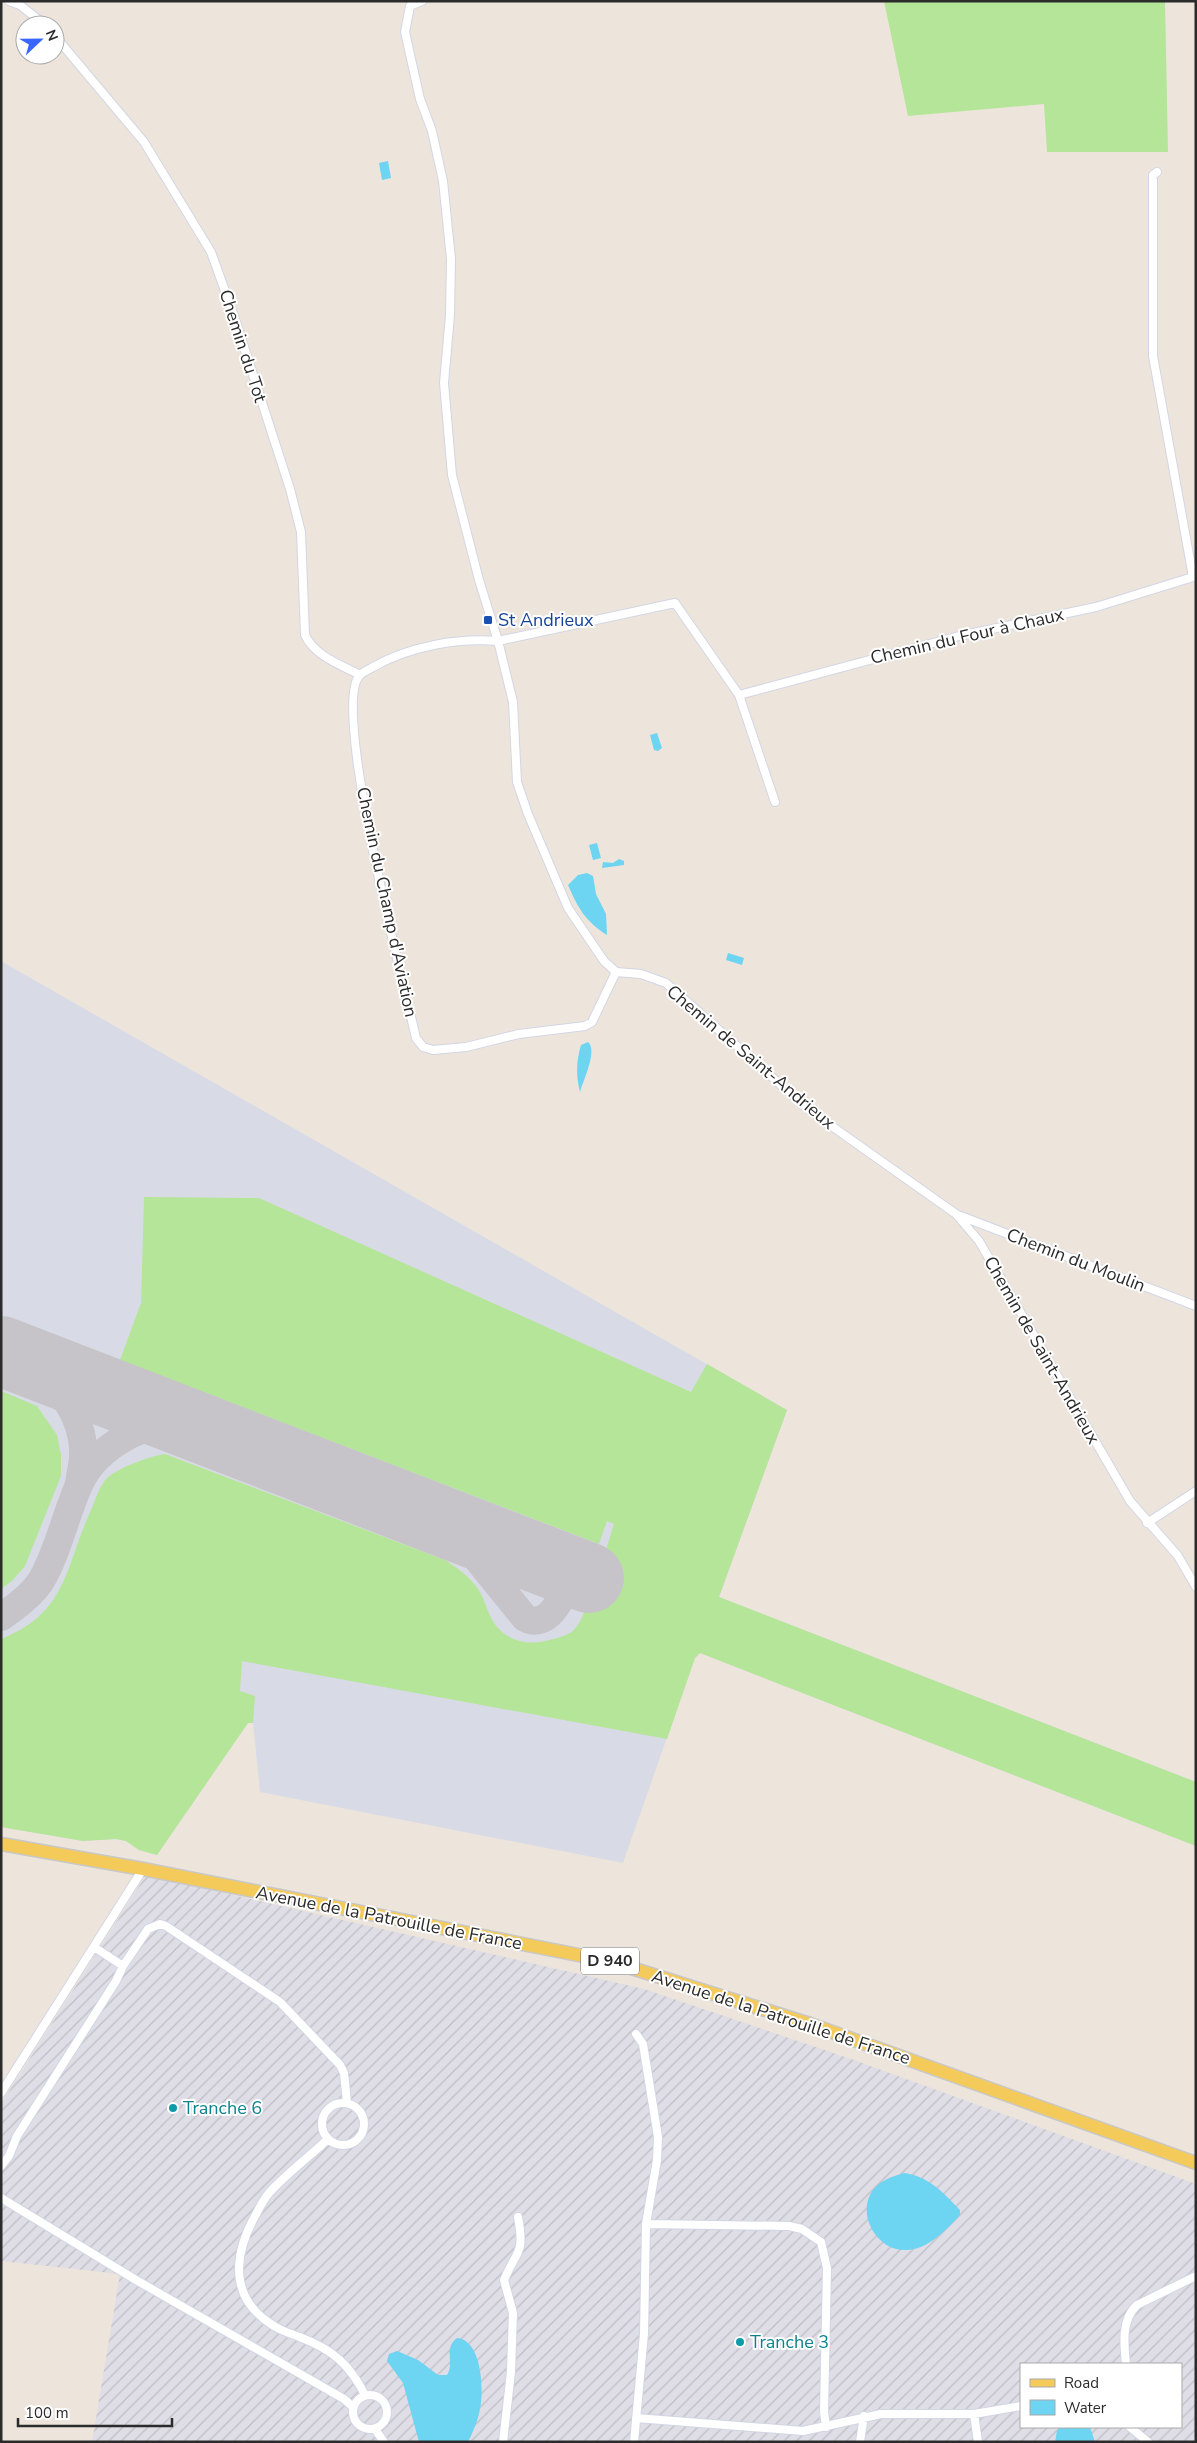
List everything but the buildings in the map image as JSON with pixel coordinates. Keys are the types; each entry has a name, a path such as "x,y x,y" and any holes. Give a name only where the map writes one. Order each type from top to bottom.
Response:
{"main road":[{"name":"Avenue de la Patrouille de France","path":"1,1844 143,1869 609,1961 810,2024 1196,2163"}],"street":[{"path":"9,1 20,5 32,15"},
{"path":"422,1 410,6 405,32 420,99 432,131 443,181 451,259 450,315 444,383 452,475 513,702 517,782 528,814 568,908 604,961 616,972"},
{"name":"Chemin du Tot","path":"65,48 144,142 211,252 234,312 301,532 305,635 311,647 320,654 360,674"},
{"path":"1157,172 1153,175 1153,356 1195,577"},
{"name":"Chemin du Four à Chaux","path":"739,695 959,636 1096,607 1195,577"},
{"path":"360,674 392,656 432,646 478,639 498,641 676,603 739,695 775,802"},
{"name":"Chemin du Champ d'Aviation","path":"360,674 354,684 351,702 358,768 375,864 416,1038 423,1047 433,1050 466,1047 519,1034 585,1026 592,1022 616,972"},
{"name":"Chemin de Saint-Andrieux","path":"616,972 641,974 666,983 809,1110 956,1214 979,1241 1130,1501 1178,1556 1196,1587"},
{"name":"Chemin du Moulin","path":"956,1214 1196,1306"},
{"path":"1148,1522 1196,1491"},
{"path":"1,2093 143,1869"},
{"path":"1,2166 9,2156 17,2136 116,1981 123,1966 148,1929 160,1924 166,1926 280,2002 340,2065 344,2073 346,2103"},
{"path":"94,1946 123,1966"},
{"path":"634,2442 644,2334 646,2224 657,2160 658,2137 643,2044 636,2034"},
{"path":"338,2103 346,2103 357,2108 362,2114 364,2121 363,2132 357,2141 349,2145 340,2145 328,2139 322,2129 324,2114 330,2107 338,2103"},
{"path":"328,2139 268,2194 248,2229 240,2248 238,2266 245,2295 264,2318 280,2330 325,2348 342,2360 365,2395"},
{"path":"1,2198 136,2280 344,2399 354,2407"},
{"path":"503,2442 511,2372 512,2313 504,2280 520,2251 522,2239 518,2217"},
{"path":"646,2224 789,2226 802,2229 821,2242 827,2268 824,2412 826,2427"},
{"path":"1126,2363 1124,2345 1130,2312 1137,2305 1196,2276"},
{"path":"376,2429 386,2419 386,2404 375,2395 365,2395 360,2398 354,2407 354,2417 360,2426 376,2429 384,2442"},
{"path":"636,2418 803,2431 826,2427 864,2416 922,2413 974,2414 1020,2406"},
{"path":"974,2414 978,2442"},
{"path":"860,2442 864,2416"},
{"path":"1131,2428 1148,2442"}],"shaded area":[{"path":"1,961 787,1410 719,1597 1196,1782 1196,1846 700,1653 695,1658 623,1863 260,1792 253,1723 248,1723 157,1855 139,1850 126,1841 116,1839 83,1841 1,1827"},
{"path":"146,1875 644,1989 851,2059 1196,2184 1196,2442 92,2442 120,2274 1,2261 1,2104"}],"green space":[{"path":"884,1 1165,1 1168,152 1047,152 1044,104 908,116"},
{"path":"144,1197 259,1198 691,1392 707,1364 787,1410 719,1597 1196,1782 1196,1846 700,1653 695,1658 667,1739 242,1661 240,1691 255,1696 253,1723 248,1723 157,1855 139,1850 126,1841 116,1839 83,1841 1,1827 1,1639 23,1628 40,1616 52,1602 69,1569 82,1531 101,1486 111,1475 126,1467 165,1454 445,1560 474,1584 481,1594 492,1620 502,1632 517,1640 528,1642 540,1642 562,1637 573,1631 579,1624 591,1597 614,1524 607,1521 599,1544 120,1360 141,1303"},
{"path":"1,1391 37,1406 57,1435 61,1455 61,1476 25,1566 12,1581 1,1589"}],"water":[{"path":"388,161 391,178 382,180 379,163"},
{"path":"657,733 662,748 658,751 654,750 650,735"},
{"path":"597,843 601,858 593,860 589,845"},
{"path":"619,859 624,861 624,865 602,868 603,862 613,863"},
{"path":"587,873 593,876 596,894 606,914 607,935 593,925 583,913 568,885 578,875"},
{"path":"728,953 744,958 742,965 726,960"},
{"path":"588,1042 591,1046 591,1059 580,1092 577,1063 581,1045"},
{"path":"905,2173 928,2182 941,2191 960,2210 960,2215 936,2238 922,2246 906,2250 888,2246 880,2240 869,2223 867,2214 867,2204 876,2186 890,2178"},
{"path":"457,2338 465,2341 472,2347 479,2367 482,2390 475,2426 468,2442 419,2442 403,2383 387,2361 389,2354 397,2351 418,2360 438,2375 447,2375 450,2366 451,2346"},
{"path":"1059,2428 1090,2428 1095,2442 1055,2442"}],"taxiway":[{"path":"30,1362 60,1391 80,1428 83,1459 79,1483"},
{"path":"1,1617 23,1601 41,1581 52,1558 79,1485 85,1473 105,1451 117,1442 143,1429 170,1424 197,1427"},
{"path":"437,1520 456,1533 525,1618 534,1621 542,1619 550,1614 561,1598 565,1580 563,1574 555,1565"}],"runway":[{"path":"1,1351 589,1578"}],"place":[{"name":"St Andrieux","path":"488,620"},
{"name":"Tranche 6","path":"173,2108"},
{"name":"Tranche 3","path":"740,2342"}]}
